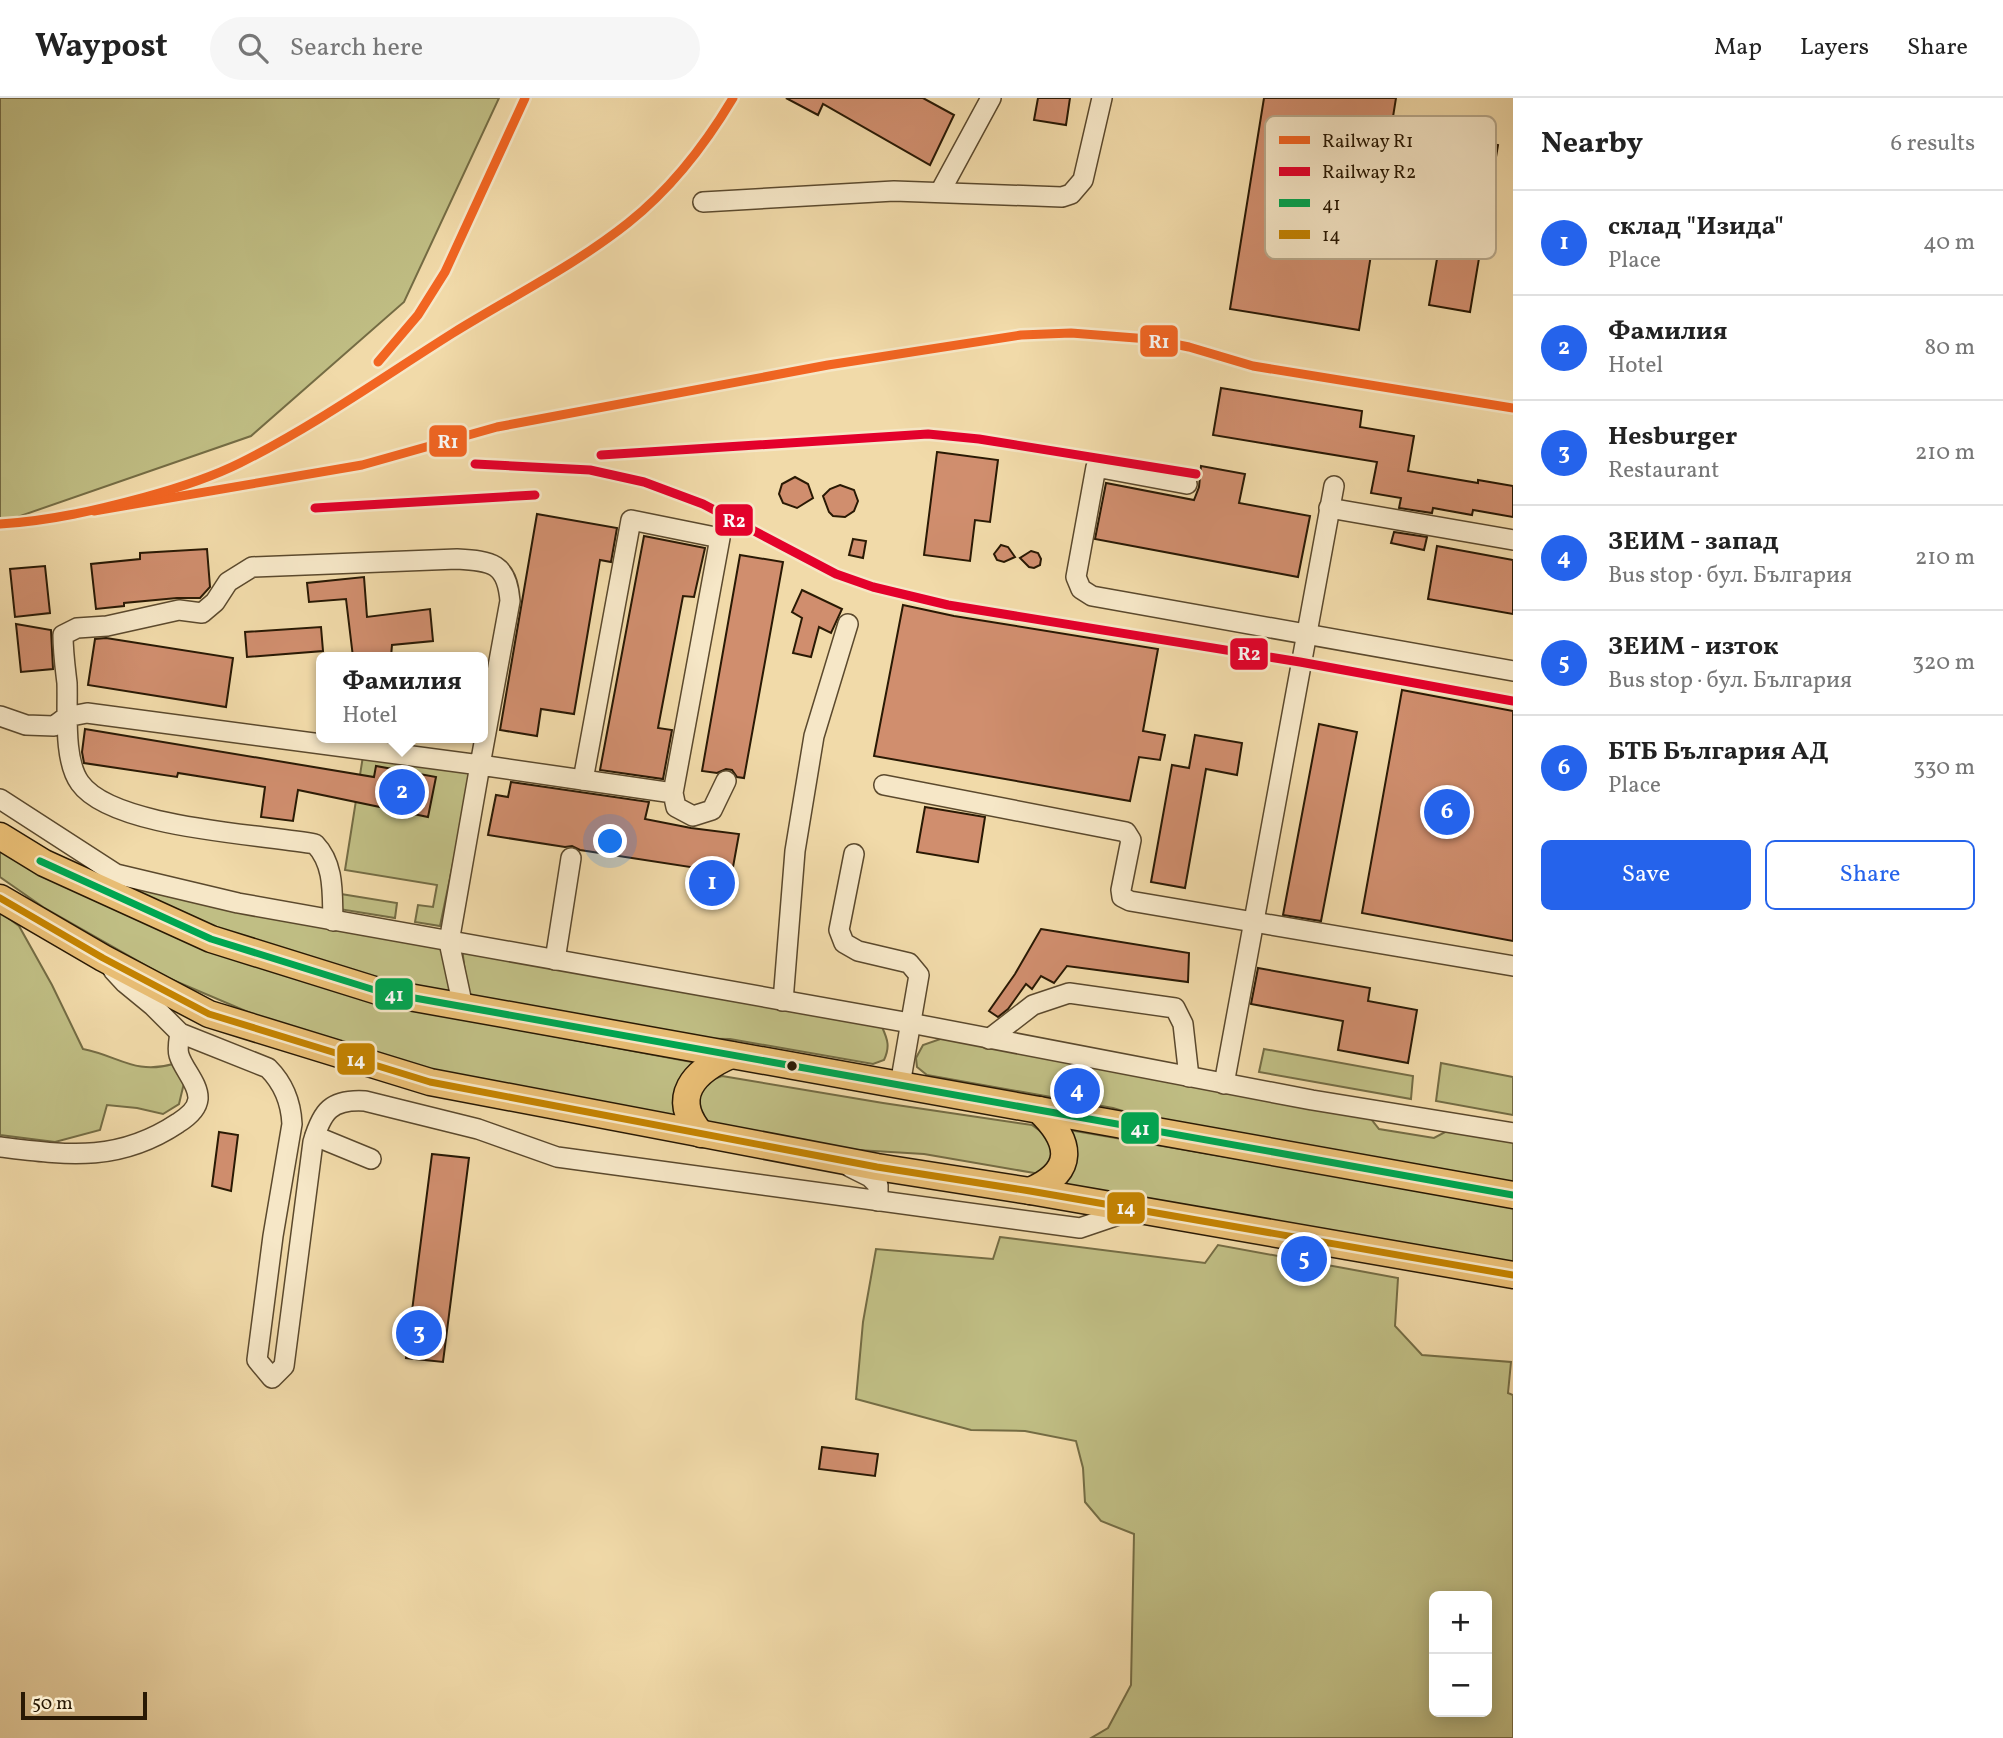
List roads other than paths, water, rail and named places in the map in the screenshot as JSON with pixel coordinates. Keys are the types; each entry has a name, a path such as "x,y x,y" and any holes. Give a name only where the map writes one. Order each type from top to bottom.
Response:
{"highway":[{"path":"0,836 44,863 211,939 381,992 1513,1195"},
{"path":"0,898 103,958 209,1014 430,1082 830,1158 1513,1275"},
{"path":"701,1134 690,1121 686,1096 692,1082 713,1062 731,1055"},
{"path":"1030,1191 1046,1184 1058,1174 1063,1162 1061,1137 1040,1110"}],"street":[{"path":"940,192 991,98"},
{"path":"703,202 894,191 1062,197 1078,188 1088,167 1102,98"},
{"path":"1187,484 1096,467 1076,578 1081,590 1092,596 1513,671"},
{"path":"1224,1084 1305,632 1334,486"},
{"path":"1329,508 1513,540"},
{"path":"583,780 631,520 720,538 673,793 676,807 693,817 712,810 726,781"},
{"path":"333,921 332,886 326,855 315,844 155,821 106,805 79,783 70,755 66,717 66,681 62,658 64,635 78,628 107,626 179,610 202,613 215,602 228,582 252,567 484,560 502,570 508,584 510,601 488,721"},
{"path":"783,1001 795,851 814,736 848,624"},
{"path":"0,716 26,725 54,726 66,717 87,713 673,793"},
{"path":"463,1007 449,942 484,743"},
{"path":"884,785 1126,832 1132,840 1121,890 1122,897 1130,901 1513,966"},
{"path":"0,799 116,874 238,903 910,1023 1224,1084 1513,1133"},
{"path":"854,854 839,930 844,943 858,951 909,963 919,975 900,1085"},
{"path":"555,960 571,858"},
{"path":"103,958 125,983 180,1033 268,1068 277,1077 291,1106 290,1136 273,1236 257,1360 272,1378 284,1366 315,1136 324,1114 346,1100 365,1101 478,1129 557,1157 1080,1228 1134,1209"},
{"path":"989,1039 1033,1005 1069,993 1175,1008 1183,1024 1189,1077"},
{"path":"0,1147 96,1154 128,1147 168,1130 196,1107 198,1100 197,1091 178,1053 180,1033"},
{"path":"315,1136 371,1159"},
{"path":"830,1158 870,1177 878,1185 878,1201"}],"rail line":[{"name":"R1","path":"378,362 418,315 445,272 525,98"},
{"name":"R1","path":"0,524 73,514 170,490 229,468 268,449 607,239 659,196 711,133 733,98"},
{"name":"R1","path":"94,511 362,465 497,427 828,365 1021,335 1071,333 1149,339 1189,347 1253,366 1513,408"},
{"name":"R2","path":"601,455 928,434 979,439 1196,474"},
{"name":"R2","path":"475,464 590,470 644,482 703,504 836,574 873,587 948,605 1300,662 1513,701"},
{"name":"R2","path":"315,508 535,495"}],"place":[{"name":"Фамилия","path":"402,792"},
{"name":"БТБ България АД","path":"1447,812"},
{"name":"склад \"Изида\"","path":"712,883"},
{"name":"ЗЕИМ - запад","path":"1077,1091"},
{"name":"ЗЕИМ - изток","path":"1304,1259"},
{"name":"Hesburger","path":"419,1333"}]}
